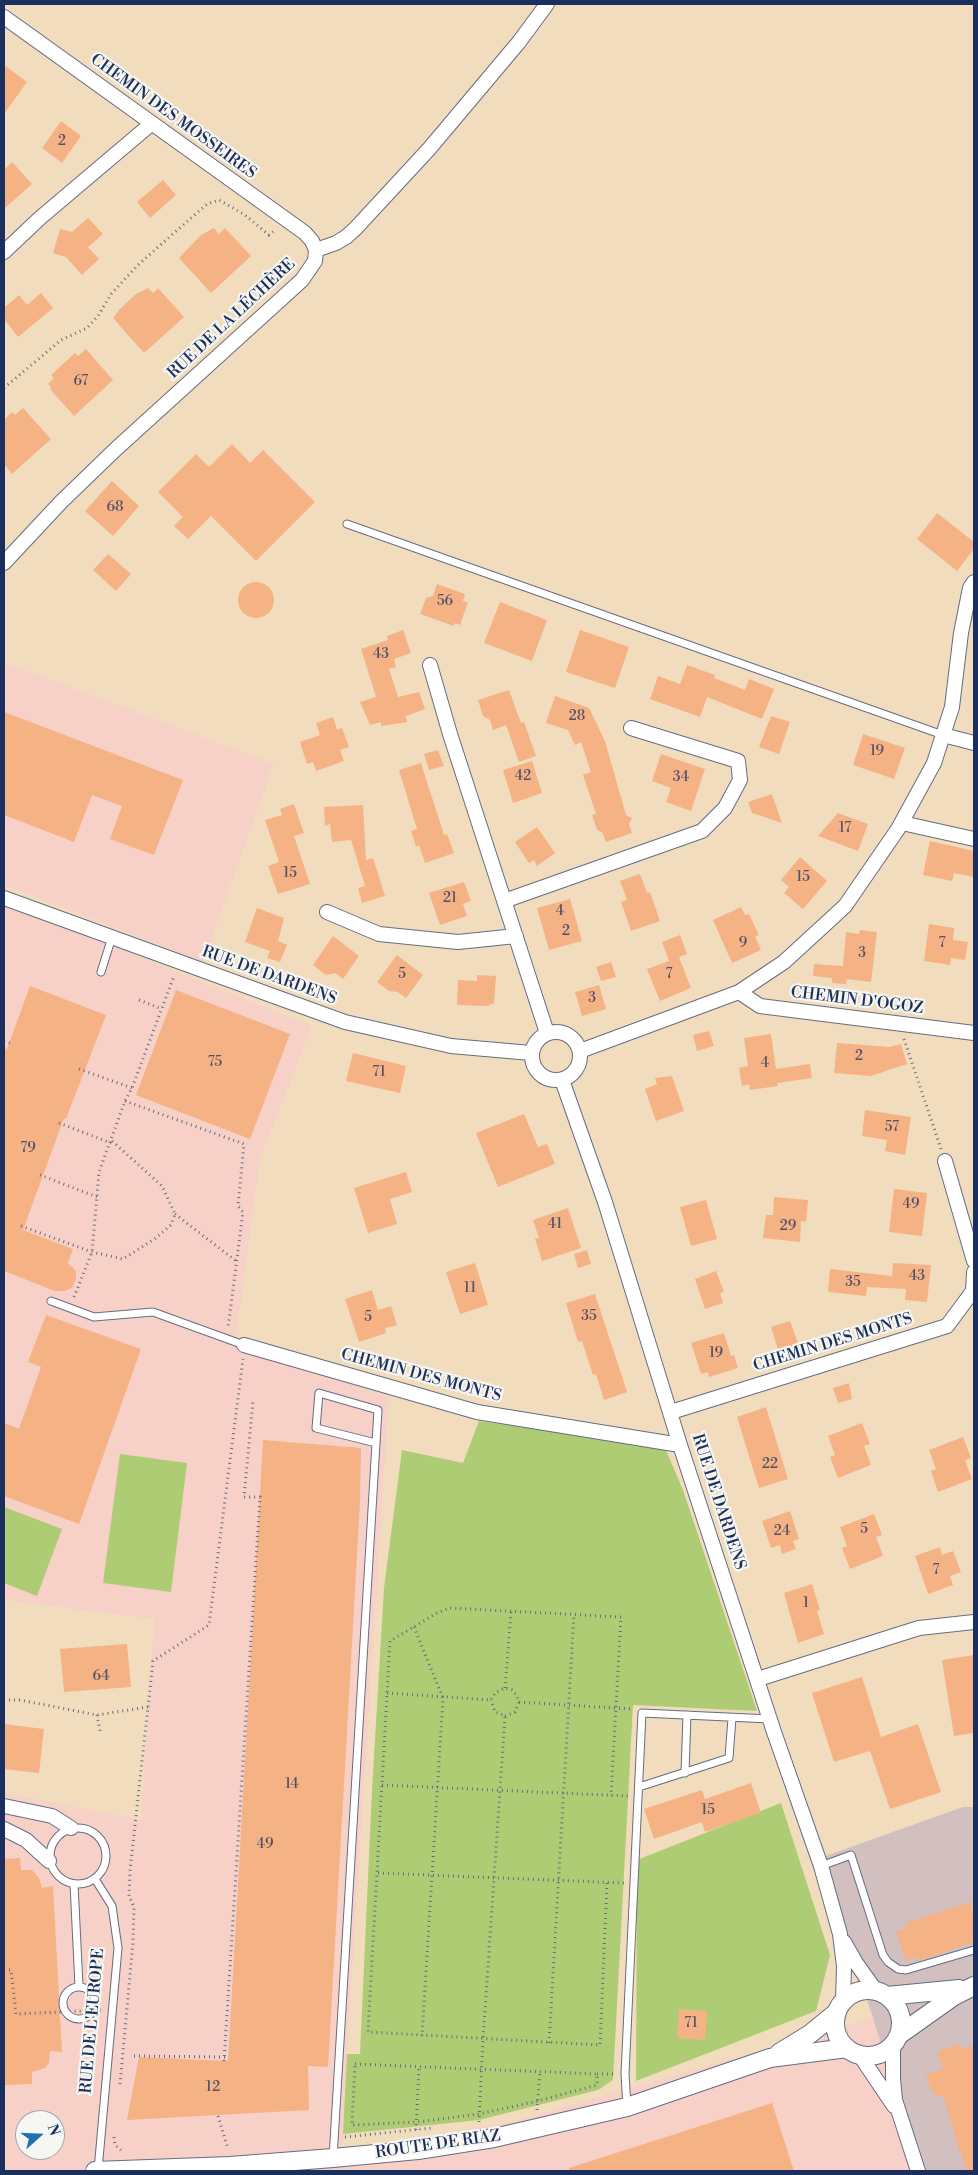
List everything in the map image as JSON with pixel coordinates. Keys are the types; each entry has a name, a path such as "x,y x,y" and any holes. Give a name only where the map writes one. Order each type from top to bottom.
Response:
{"street":[{"path":"316,250 346,238 355,229 429,149 519,42 547,4"},
{"name":"CHEMIN DES MOSSEIRES","path":"4,17 304,233 312,241 316,250"},
{"path":"4,252 151,124"},
{"name":"RUE DE LA LÉCHÈRE","path":"4,563 89,475 302,280 316,260 316,250"},
{"path":"580,1051 739,992 784,962 845,906 902,824 934,763 952,707 961,633 970,588 974,582"},
{"path":"430,665 450,734 547,1033"},
{"path":"504,901 702,830 725,808 740,780 738,762 631,728"},
{"path":"943,735 974,743"},
{"path":"902,824 974,839"},
{"name":"RUE DE DARDENS","path":"4,898 345,1022 451,1046 531,1053"},
{"path":"327,912 379,934 458,942 516,936"},
{"name":"CHEMIN D'OGOZ","path":"739,992 760,1006 974,1033"},
{"path":"547,1033 567,1034 575,1041 580,1051 577,1069 570,1076 562,1080 551,1080 540,1075 533,1066 531,1053 534,1045 539,1038 547,1033"},
{"name":"RUE DE DARDENS","path":"562,1080 604,1202 680,1445 770,1719 821,1866 840,1934 844,1966 840,2007"},
{"path":"945,1161 974,1262"},
{"name":"CHEMIN DES MONTS","path":"670,1412 947,1326 973,1290 974,1272"},
{"name":"CHEMIN DES MONTS","path":"244,1344 477,1412 680,1445"},
{"path":"758,1679 919,1628 974,1622"},
{"path":"4,1806 52,1816 71,1828"},
{"path":"4,1829 26,1840 50,1861"},
{"name":"RUE DE DARDENS","path":"840,1934 856,1963 882,1994"},
{"path":"901,2120 892,2101 853,2051 839,2038 835,2025 840,2007 858,1992 882,1994 952,1991 974,1986"},
{"path":"853,2051 878,2054 954,1996 974,1986"},
{"path":"882,1994 895,2004 900,2014 901,2024 896,2040 893,2080 895,2100 918,2171"},
{"name":"ROUTE DE RIAZ","path":"96,2171 230,2166 333,2158 418,2150 494,2138 627,2106 770,2058 810,2034 840,2007"},
{"name":"ROUTE DE RIAZ","path":"770,2058 853,2051"}],"lane":[{"path":"347,524 943,735"},
{"path":"100,972 112,937"},
{"path":"51,1301 94,1317 153,1312 244,1344"},
{"path":"333,2158 378,1410 319,1392 316,1428 376,1442"},
{"path":"627,2106 625,2074 642,1713 770,1719"},
{"path":"685,1773 688,1715"},
{"path":"639,1788 729,1758 732,1718"},
{"path":"71,1828 86,1828 97,1835 105,1845 106,1858 103,1870 95,1879 85,1884 74,1884 63,1880 54,1872 50,1861 49,1850 53,1840 61,1832 71,1828"},
{"path":"821,1866 850,1854 884,1955 888,1962 898,1969 906,1970 974,1950"},
{"name":"RUE DE L'EUROPE","path":"95,1879 112,1906 118,1948 96,2171"},
{"path":"74,1884 79,1986"},
{"path":"79,1986 89,1990 95,1999 94,2009 87,2017 77,2019 68,2015 63,2006 64,1996 70,1989 79,1986"}],"path":[{"path":"4,388 61,340 86,328 98,316 112,294 139,264 207,204 219,200 245,215 269,235 279,226"},
{"path":"69,1308 92,1252 99,1172 176,973"},
{"path":"139,1000 162,1009"},
{"path":"899,1024 945,1161"},
{"path":"4,1041 13,1044"},
{"path":"79,1069 132,1088"},
{"path":"125,1101 244,1144 238,1206 243,1212 227,1338"},
{"path":"59,1122 111,1142 162,1186 175,1214 236,1261"},
{"path":"40,1175 97,1197"},
{"path":"21,1226 92,1252 124,1259 156,1238 171,1225 175,1214"},
{"path":"119,2089 133,1942 134,1907 129,1896 130,1871 153,1660 209,1625 244,1344"},
{"path":"134,2056 224,2059 260,1497 244,1497 253,1401"},
{"path":"607,1883 600,2045 483,2040 368,2032 390,1641 437,1612 450,1608 621,1617 611,1796"},
{"path":"505,1688 511,1611"},
{"path":"549,2043 574,1614"},
{"path":"414,1627 444,1698 422,2036"},
{"path":"505,1688 512,1690 519,1702 515,1712 505,1716 495,1712 491,1700 495,1693 505,1688"},
{"path":"387,1694 491,1700"},
{"path":"4,1700 20,1700 97,1715 148,1707"},
{"path":"519,1702 633,1709"},
{"path":"97,1715 100,1731"},
{"path":"479,2122 493,1878 505,1716"},
{"path":"382,1785 638,1797"},
{"path":"378,1873 624,1883"},
{"path":"4,1970 11,1970 16,2014 103,2010"},
{"path":"355,2064 482,2069 597,2074 597,2085 479,2114 417,2122 352,2125 355,2064"},
{"path":"416,2130 419,2067"},
{"path":"537,2110 540,2072"},
{"path":"527,2112 546,2108"},
{"path":"218,2116 229,2151"},
{"path":"469,2124 489,2120"},
{"path":"334,2139 440,2127"},
{"path":"114,2132 115,2145 124,2154 129,2154"},
{"path":"219,2150 229,2151 238,2149"}],"shaded area":[{"path":"4,662 274,764 203,962 4,885"},
{"path":"4,903 312,1026 260,1159 235,1345 389,1397 347,2054 343,2151 515,2121 873,2018 920,2171 4,2171 4,1793 141,1820 154,1619 4,1600"},
{"path":"963,1807 974,1807 974,2171 920,2171 873,2018 820,1858"}],"green space":[{"path":"479,1421 665,1448 683,1490 757,1711 633,1705 613,2080 598,2090 479,2120 343,2134 347,2054 360,2054 372,1790 384,1588 402,1450 463,1463"},
{"path":"120,1454 187,1463 171,1592 103,1583"},
{"path":"4,1507 62,1529 37,1596 4,1583"},
{"path":"781,1803 830,1955 816,2011 636,2081 637,1860"}],"building":[{"path":"4,65 27,82 4,114"},
{"path":"61,121 81,136 62,163 42,148"},
{"path":"12,162 32,184 4,209 4,170"},
{"path":"163,180 176,195 150,218 137,202"},
{"path":"88,218 103,234 88,247 99,259 82,275 66,257 53,253 60,229 72,232"},
{"path":"214,228 219,234 225,228 251,256 211,293 179,258 201,235"},
{"path":"148,288 153,293 158,288 184,317 144,353 113,318 136,294"},
{"path":"41,293 53,308 18,337 4,319 4,308 19,295 27,305"},
{"path":"86,349 113,380 74,416 50,389 51,387 48,384 54,378 51,375 75,353 78,356"},
{"path":"23,408 51,439 12,474 4,464 4,420 12,412 15,415"},
{"path":"232,444 250,463 263,450 315,502 256,561 211,516 188,539 174,526 183,517 158,492 196,454 209,467"},
{"path":"112,481 139,506 113,536 85,511"},
{"path":"937,513 974,542 974,549 957,571 917,539"},
{"path":"108,554 131,574 116,591 93,570"},
{"path":"256,582 268,588 274,600 268,612 256,618 244,612 238,600 244,588"},
{"path":"437,584 465,594 463,601 468,602 460,625 455,623 454,626 420,614 426,598 433,596"},
{"path":"500,602 547,620 532,661 484,643"},
{"path":"403,630 411,653 394,659 396,667 389,669 398,697 419,692 425,709 406,716 407,722 381,726 381,722 370,725 360,702 376,697 361,649 388,640 387,636"},
{"path":"580,630 629,647 615,688 566,672"},
{"path":"687,665 715,675 714,678 745,690 749,679 774,689 762,719 707,697 700,717 650,699 658,676 680,684"},
{"path":"509,690 521,723 524,722 536,756 519,762 506,725 493,730 490,720 483,716 478,700"},
{"path":"555,696 589,708 605,741 626,815 632,818 629,824 632,833 606,842 602,832 597,830 592,815 596,814 583,775 591,772 581,742 575,745 568,730 546,723"},
{"path":"4,712 183,780 154,855 110,839 122,806 92,795 74,842 4,815"},
{"path":"771,716 790,722 779,754 759,747"},
{"path":"333,717 337,730 342,728 349,747 340,750 344,761 316,771 313,762 307,764 300,742 320,735 316,723"},
{"path":"863,734 905,748 894,779 853,765"},
{"path":"438,750 444,766 429,770 424,754"},
{"path":"661,754 705,769 691,811 666,802 671,788 652,781"},
{"path":"532,761 542,793 513,803 503,770"},
{"path":"421,763 444,835 447,834 454,853 425,863 419,845 416,847 411,831 417,829 399,770"},
{"path":"772,794 782,823 752,813 748,802"},
{"path":"294,804 304,833 294,836 310,884 278,894 268,866 279,862 265,820 282,815 280,809"},
{"path":"363,805 366,860 373,858 385,896 362,903 358,888 365,886 351,840 332,842 330,824 325,826 324,807"},
{"path":"838,813 868,824 858,851 818,836"},
{"path":"537,827 555,853 537,866 534,860 529,863 515,842"},
{"path":"930,841 974,851 974,877 954,873 952,881 923,875"},
{"path":"800,857 827,881 803,909 784,893 789,887 781,880"},
{"path":"640,874 647,893 650,892 660,921 631,931 621,902 627,900 620,881"},
{"path":"464,882 471,901 463,904 467,916 440,925 429,893"},
{"path":"570,899 582,941 549,950 537,908"},
{"path":"741,907 745,915 749,914 759,935 755,936 761,950 732,963 713,920"},
{"path":"257,908 284,918 278,941 287,945 280,962 267,958 270,951 245,942"},
{"path":"929,924 954,928 953,940 968,942 965,960 951,958 950,965 924,961"},
{"path":"860,930 877,932 871,982 847,979 846,984 832,983 832,978 813,976 814,964 843,966 846,932 859,934"},
{"path":"680,935 687,954 679,957 691,988 660,1001 647,969 669,961 662,942"},
{"path":"333,936 359,956 343,979 335,973 326,975 313,965"},
{"path":"397,955 423,975 406,998 398,992 389,991 377,982"},
{"path":"611,962 616,977 601,981 596,967"},
{"path":"477,975 496,976 494,1004 489,1006 457,1005 458,980 477,981"},
{"path":"599,985 606,1009 582,1016 575,992"},
{"path":"30,986 106,1015 66,1119 64,1118 23,1230 73,1249 68,1263 76,1271 76,1279 72,1288 64,1291 55,1291 4,1271 4,1048 7,1049"},
{"path":"176,990 290,1034 250,1139 136,1095"},
{"path":"709,1031 714,1046 697,1051 693,1035"},
{"path":"771,1034 776,1069 810,1064 812,1078 777,1083 778,1086 750,1090 749,1084 742,1086 739,1068 748,1066 744,1038"},
{"path":"837,1043 890,1047 901,1044 907,1064 871,1076 834,1073"},
{"path":"353,1053 406,1066 400,1093 346,1081"},
{"path":"672,1076 684,1111 656,1121 645,1089 657,1084 655,1078"},
{"path":"865,1110 911,1117 905,1155 885,1151 887,1140 862,1136"},
{"path":"524,1114 538,1147 547,1144 555,1164 498,1187 476,1133"},
{"path":"406,1172 412,1192 390,1199 397,1224 368,1233 354,1188"},
{"path":"894,1189 927,1193 922,1236 889,1232"},
{"path":"774,1197 808,1200 806,1222 801,1221 800,1242 763,1238 766,1215 773,1215"},
{"path":"706,1200 717,1239 691,1246 680,1207"},
{"path":"568,1208 581,1248 542,1261 535,1239 539,1238 533,1220"},
{"path":"587,1250 591,1264 578,1268 574,1254"},
{"path":"475,1263 488,1305 460,1314 446,1272"},
{"path":"893,1263 931,1265 927,1302 905,1300 906,1289 867,1287 866,1296 828,1292 830,1269 892,1276"},
{"path":"716,1271 724,1292 720,1293 723,1303 705,1309 695,1279"},
{"path":"372,1290 378,1310 391,1306 397,1325 385,1328 386,1333 359,1342 345,1299"},
{"path":"595,1294 627,1392 604,1400 596,1374 593,1375 582,1341 578,1342 566,1303"},
{"path":"46,1315 141,1349 79,1524 4,1496 4,1423 19,1429 41,1367 28,1362"},
{"path":"790,1321 799,1346 779,1353 771,1327"},
{"path":"724,1333 731,1356 734,1355 738,1368 709,1377 708,1372 701,1374 691,1343"},
{"path":"849,1383 852,1399 838,1403 833,1388"},
{"path":"766,1407 788,1479 759,1488 737,1417"},
{"path":"862,1423 870,1444 864,1446 871,1465 838,1478 830,1457 835,1455 828,1436"},
{"path":"963,1437 971,1458 965,1460 972,1479 938,1492 931,1471 936,1469 929,1450"},
{"path":"263,1440 361,1448 360,1502 328,2067 308,2066 309,2110 127,2120 139,2057 228,2061"},
{"path":"790,1511 799,1539 793,1541 796,1549 782,1554 780,1545 771,1548 762,1521"},
{"path":"874,1514 882,1535 876,1537 883,1556 850,1569 842,1548 847,1546 840,1527"},
{"path":"940,1547 942,1555 953,1551 961,1572 950,1576 953,1585 928,1594 915,1556"},
{"path":"812,1584 820,1610 817,1611 824,1634 798,1643 784,1593"},
{"path":"127,1644 131,1687 64,1692 60,1649"},
{"path":"974,1655 974,1733 954,1736 942,1660"},
{"path":"862,1677 881,1737 918,1724 941,1792 890,1809 870,1751 834,1762 812,1693"},
{"path":"4,1724 44,1729 39,1773 4,1769"},
{"path":"751,1783 761,1813 705,1832 702,1822 654,1839 644,1809 702,1790 705,1799"},
{"path":"20,1858 21,1870 32,1870 39,1878 42,1888 53,1886 62,2052 50,2051 49,2063 45,2068 32,2072 32,2084 4,2085 4,1859"},
{"path":"970,1902 974,1915 974,1942 918,1961 917,1957 906,1961 896,1931 907,1928 905,1923"},
{"path":"679,2009 707,2011 705,2040 677,2038"},
{"path":"959,2044 961,2049 974,2045 974,2171 966,2171 943,2096 937,2097 935,2092 932,2093 926,2074 943,2069 937,2051"},
{"path":"772,2103 794,2171 569,2171 569,2168"}]}
